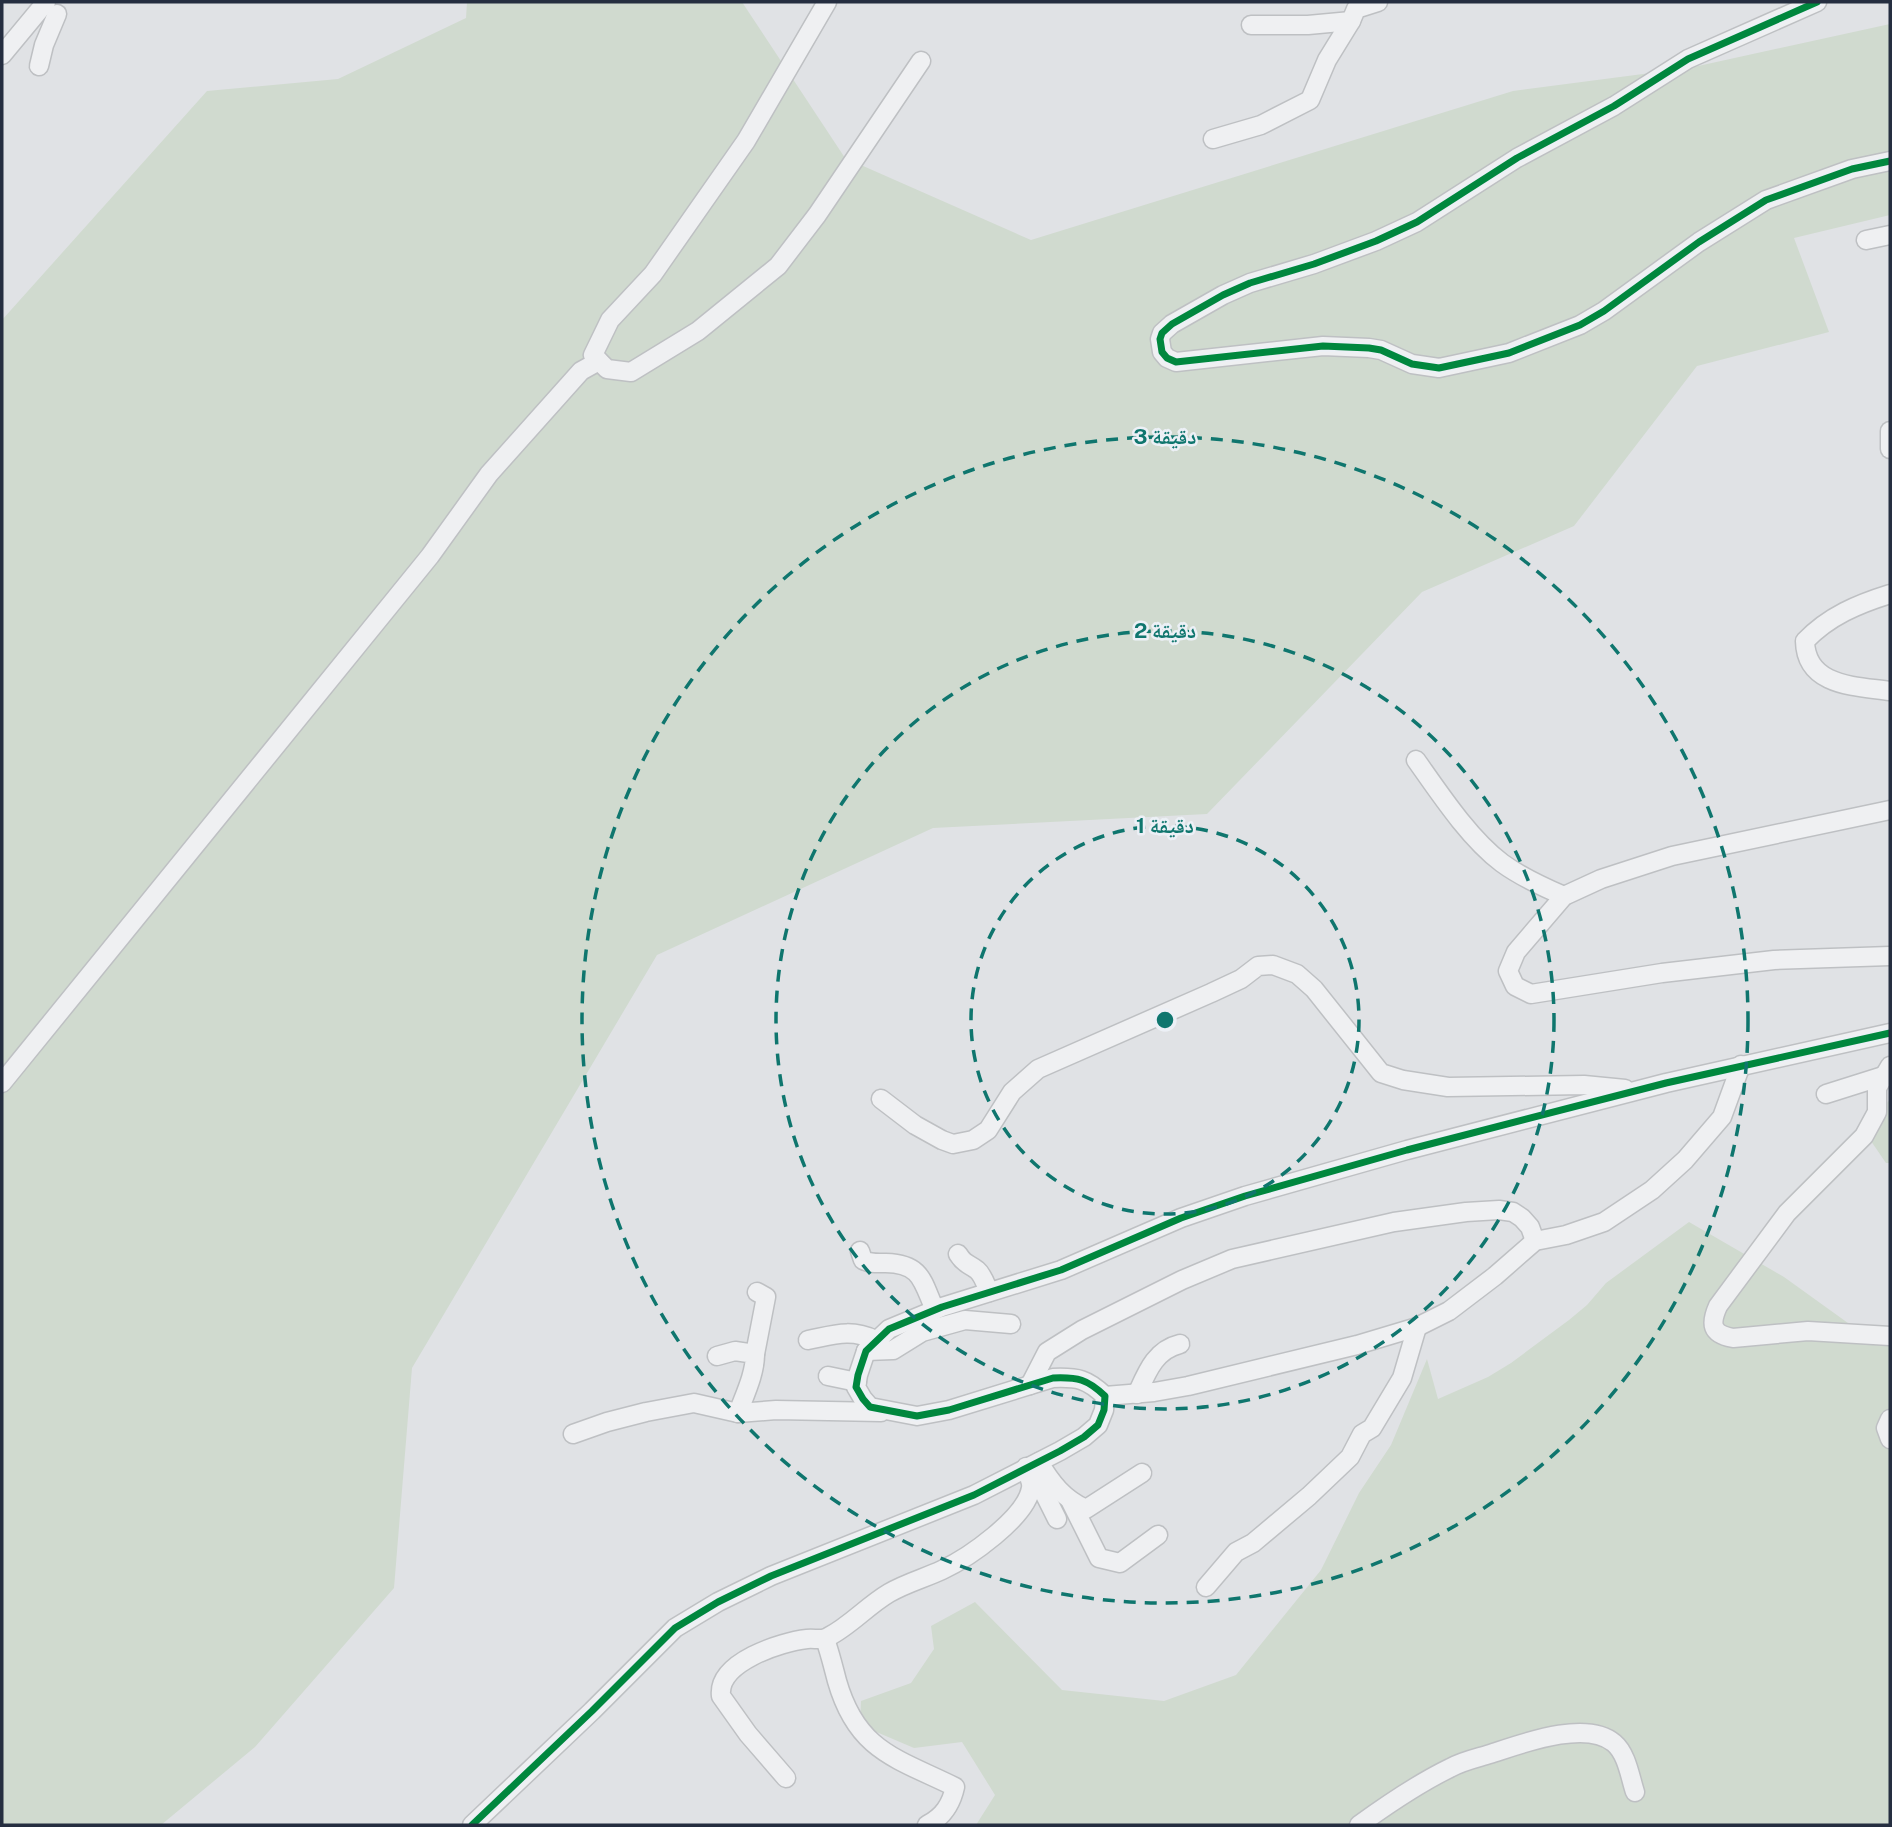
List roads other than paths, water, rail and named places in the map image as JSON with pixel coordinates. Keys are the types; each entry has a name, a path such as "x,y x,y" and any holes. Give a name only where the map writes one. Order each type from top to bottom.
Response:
{"street":[{"path":"827,2 746,141 653,274 610,320 593,355 607,369 631,372 698,331 778,266 817,215 921,61"},
{"path":"1213,139 1269,121 1310,100 1326,60 1356,9 1378,2"},
{"path":"1818,2 1688,59 1614,106 1517,158 1417,222 1376,241 1223,295 1166,328 1160,339 1162,352 1167,358 1177,362 1323,346 1369,348 1381,350 1412,364 1439,368 1509,353 1558,335 1604,311 1699,243 1766,200 1852,169 1890,161"},
{"path":"2,55 52,7"},
{"path":"40,66 52,7"},
{"path":"1251,25 1308,25 1350,21"},
{"path":"1866,240 1890,235"},
{"path":"2,1083 430,556 489,474 580,371 599,361"},
{"path":"1890,431 1890,449"},
{"path":"1890,594 1837,615 1805,641 1806,654 1811,665 1823,677 1849,685 1890,691"},
{"path":"1416,760 1482,845 1503,864 1564,896"},
{"path":"1890,810 1672,856 1601,879 1564,896 1516,952 1508,971 1510,979 1521,991 1531,994 1662,973 1774,960 1890,956"},
{"path":"881,1099 915,1125 942,1140 953,1144 972,1140 988,1130 1012,1092 1038,1069 1241,979 1258,966 1273,965 1297,974 1314,989 1381,1073 1403,1080 1448,1087 1584,1085 1639,1091"},
{"path":"1741,1065 1722,1117 1685,1160 1652,1190 1604,1222 1577,1232 1535,1241 1474,1293 1449,1311 1417,1327 1357,1345 1227,1377 1137,1394 1105,1396 1092,1383 1070,1378 1053,1378 933,1414 917,1416 870,1407 856,1387 871,1346 889,1329 934,1310 1061,1270 1181,1218 1245,1196 1407,1150 1741,1065 1890,1034"},
{"path":"1826,1094 1886,1071"},
{"path":"1886,1071 1877,1088 1877,1112 1864,1136 1787,1213 1712,1318 1713,1326 1718,1332 1732,1338 1808,1331 1890,1336"},
{"path":"1030,1385 1047,1352 1082,1330 1152,1294 1232,1259 1394,1222 1499,1210 1513,1212 1522,1218 1535,1241"},
{"path":"860,1251 863,1261 870,1264 899,1263 911,1267 922,1277 934,1310"},
{"path":"958,1254 964,1264 977,1270 989,1292"},
{"path":"738,1413 750,1381 766,1297 757,1292"},
{"path":"808,1340 839,1332 863,1334 871,1346 893,1350 922,1332 965,1320 1011,1324"},
{"path":"1206,1587 1236,1552 1253,1543 1350,1457 1362,1434 1372,1428 1402,1378 1417,1327"},
{"path":"1137,1394 1157,1355 1180,1344"},
{"path":"717,1356 735,1351 755,1354"},
{"path":"828,1376 857,1382"},
{"path":"472,1825 675,1628 760,1581 1032,1469 1084,1437 1098,1425 1104,1410 1105,1396"},
{"path":"573,1434 607,1422 694,1403 738,1413 776,1410 895,1412"},
{"path":"1890,1419 1886,1428 1890,1439"},
{"path":"1032,1469 1051,1482 1071,1502 1086,1510 1142,1473"},
{"path":"1032,1469 1057,1519"},
{"path":"786,1778 726,1705 720,1689 729,1672 751,1657 783,1645 808,1639 825,1639 918,1572 964,1559 998,1533 1025,1502 1031,1489 1032,1469"},
{"path":"1071,1502 1099,1558 1120,1563 1158,1535"},
{"path":"825,1639 837,1680 861,1733 879,1750 955,1787 946,1811 927,1825"},
{"path":"1359,1825 1394,1799 1452,1766 1562,1734 1601,1736 1615,1744 1625,1760 1635,1792"}]}
